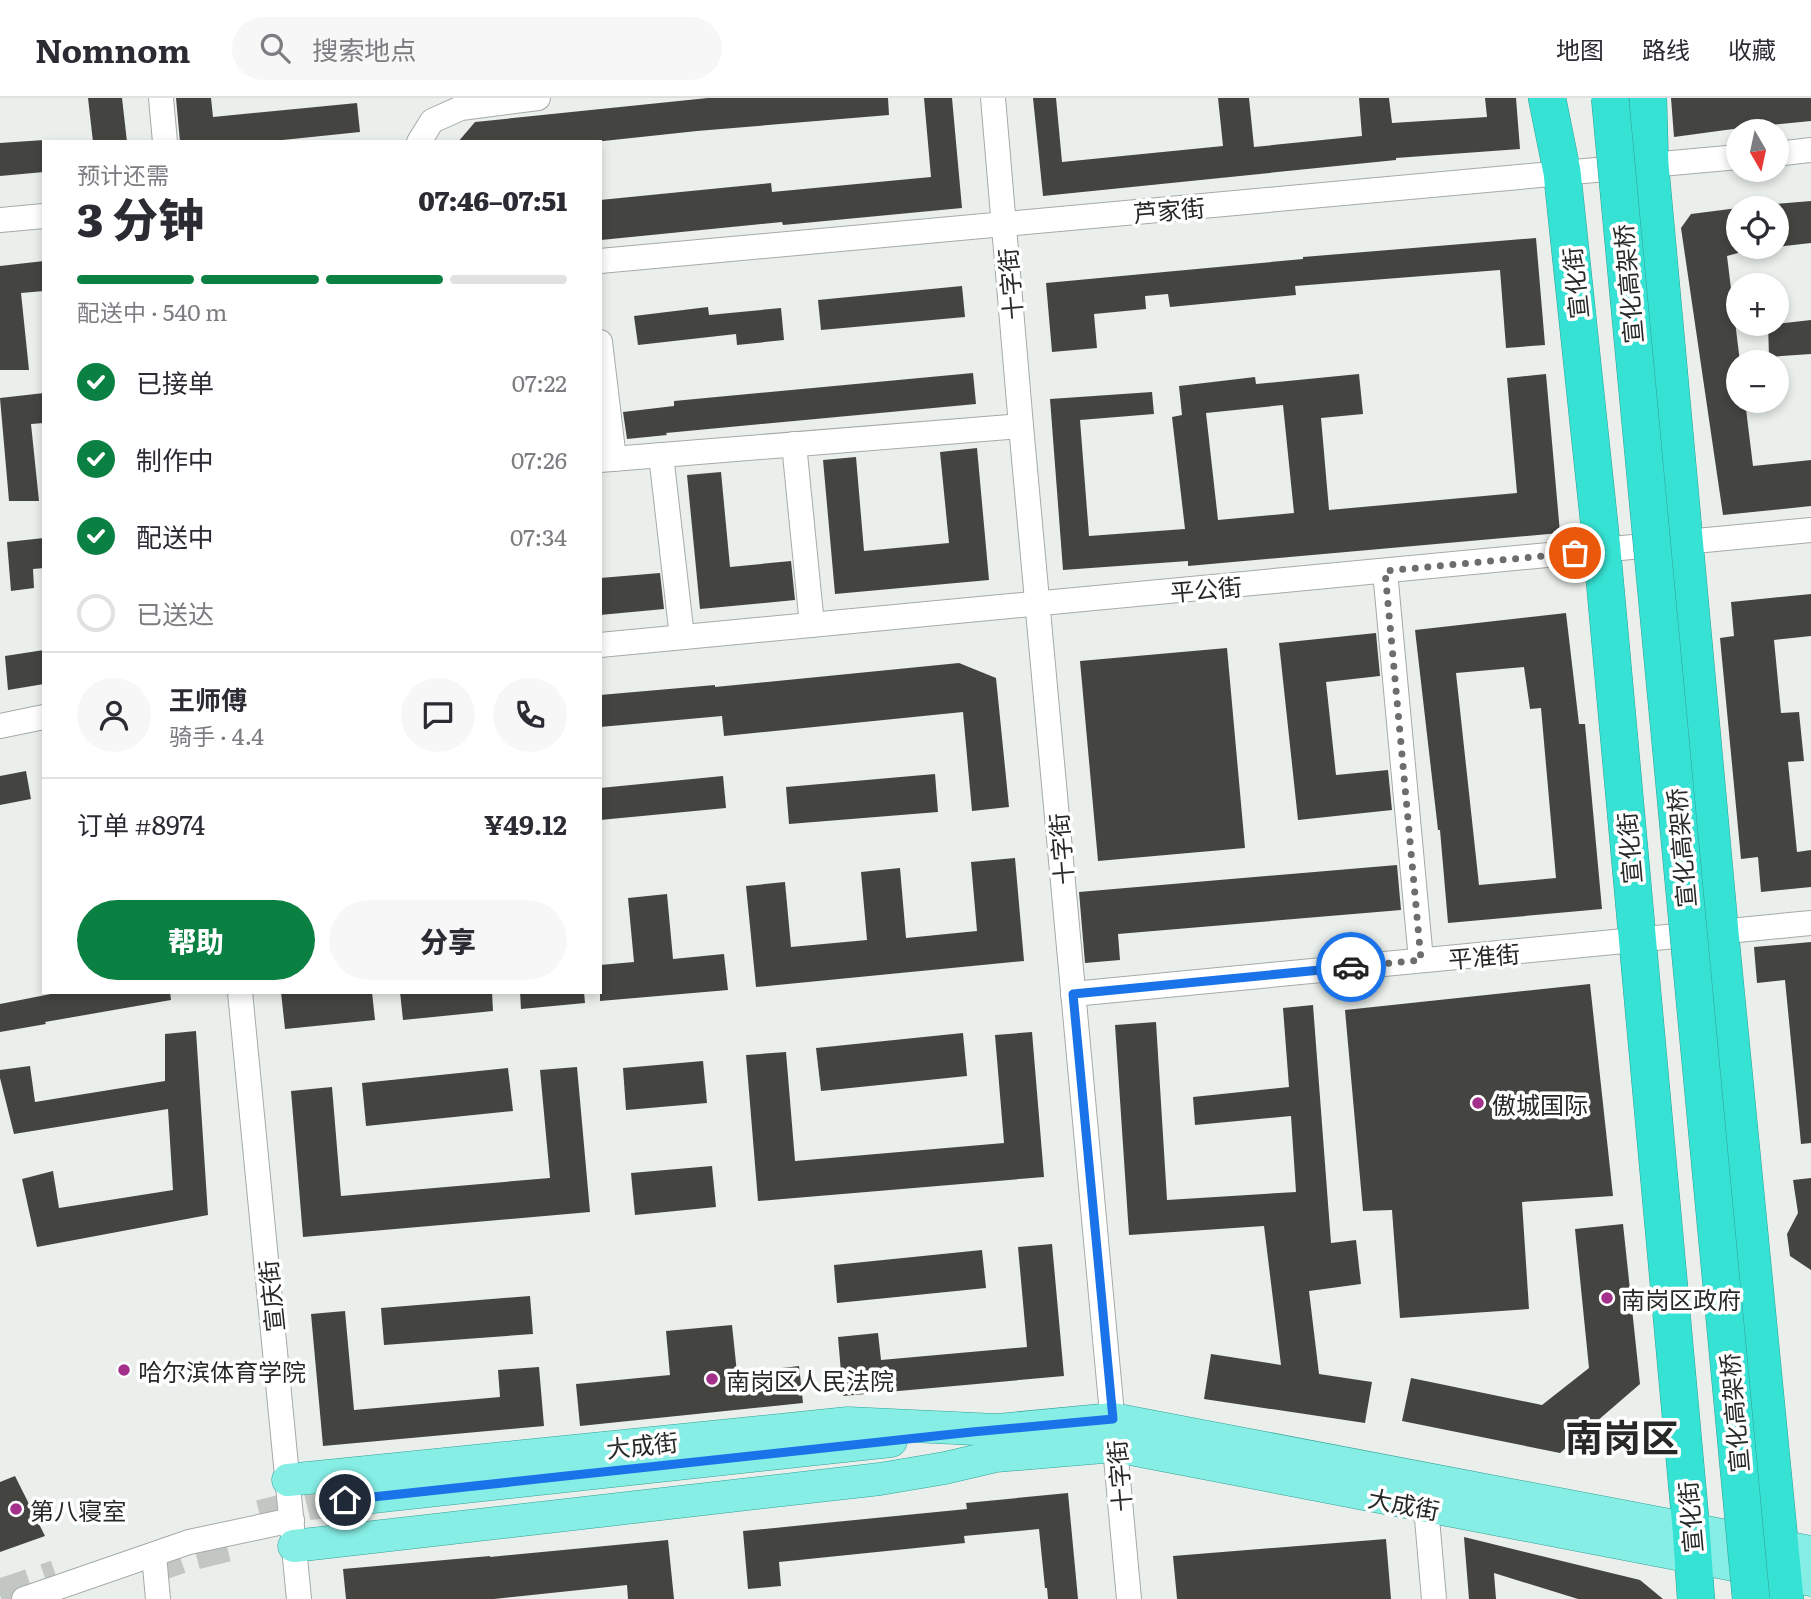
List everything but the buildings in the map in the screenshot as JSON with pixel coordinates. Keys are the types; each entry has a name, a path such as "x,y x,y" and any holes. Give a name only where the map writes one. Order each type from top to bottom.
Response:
{"highway":[{"name":"宣化街","path":"1547,98 1562,172 1602,550 1696,1599"},
{"path":"1561,98 1562,172"},
{"name":"宣化高架桥","path":"1588,98 1728,1599"},
{"name":"宣化高架桥","path":"1610,98 1751,1599"},
{"path":"1635,98 1650,166"},
{"path":"1648,98 1650,166 1720,933 1794,1570"}],"main road":[{"name":"大成街","path":"288,1480 848,1423 996,1443"},
{"name":"大成街","path":"1114,1433 1426,1507 1692,1543"},
{"name":"大成街","path":"347,1509 1114,1433 1692,1543 1794,1570"},
{"name":"大成街","path":"293,1533 880,1479 945,1468 996,1443"}],"street":[{"path":"160,98 165,140"},
{"path":"420,140 432,121 461,108 538,98"},
{"name":"十字街","path":"993,98 1129,1599"},
{"path":"1789,152 1811,150"},
{"name":"芦家街","path":"602,261 1726,158"},
{"path":"0,220 42,216"},
{"path":"602,375 607,459 1021,426"},
{"path":"794,444 812,625"},
{"path":"661,455 682,637"},
{"name":"平公街","path":"602,645 1811,530"},
{"path":"1385,571 1421,960"},
{"path":"0,726 42,717"},
{"name":"平准街","path":"1073,994 1811,923"},
{"name":"宣庆街","path":"240,994 299,1599"},
{"path":"1426,1507 1434,1599"},
{"path":"37,1597 189,1542 293,1533"},
{"path":"154,1555 158,1599"}],"tunnel":[{"path":"260,1516 309,1504 345,1500"},
{"path":"150,1568 241,1542"},
{"path":"0,1595 56,1576"}],"way so far":[{"path":"1351,967 1421,960 1385,571 1575,553"}],"place":[{"name":"傲城国际","path":"1478,1103"},
{"name":"南岗区政府","path":"1607,1298"},
{"name":"哈尔滨体育学院","path":"124,1370"},
{"name":"南岗区人民法院","path":"712,1379"},
{"name":"第八寝室","path":"16,1509"}],"district":[{"name":"南岗区","path":"1622,1435"}],"route":[{"path":"345,1500 1113,1419 1073,994 1351,967"}]}
